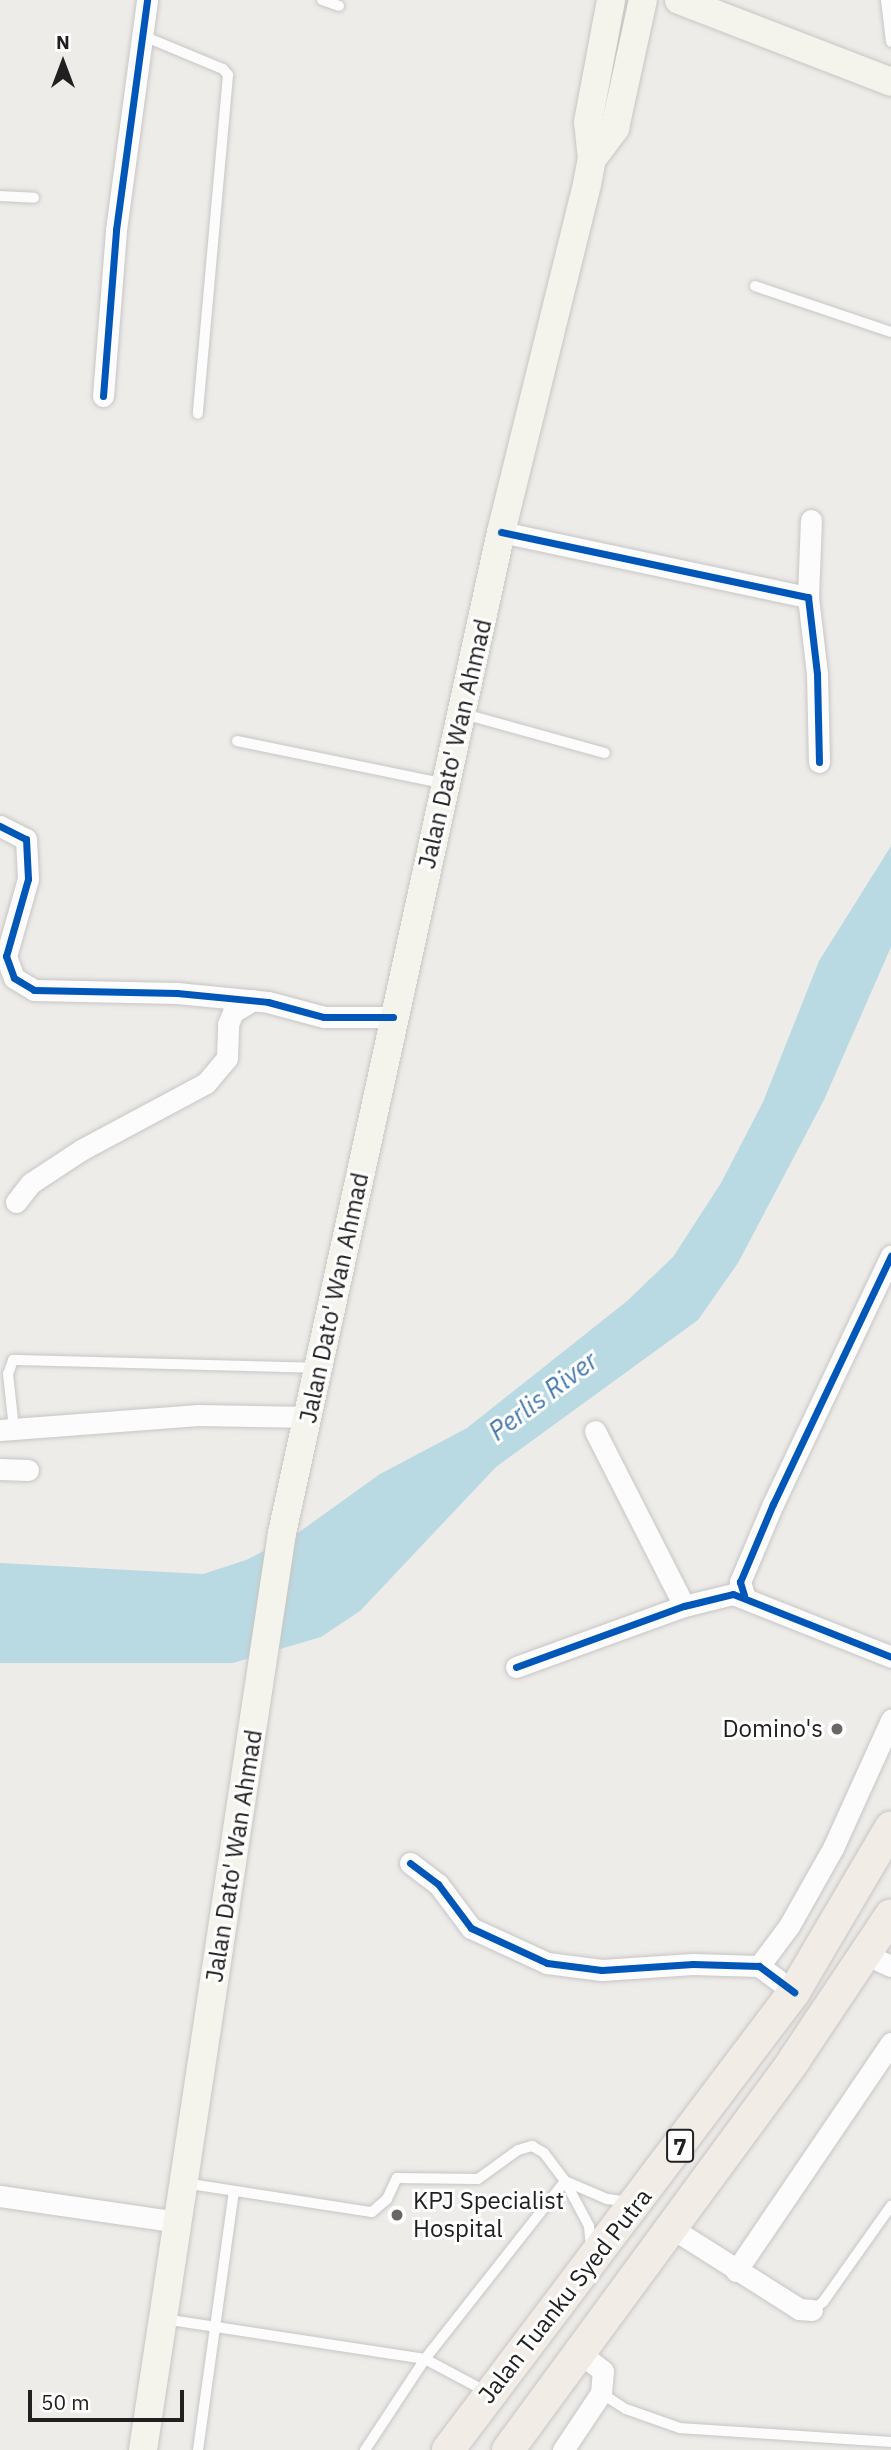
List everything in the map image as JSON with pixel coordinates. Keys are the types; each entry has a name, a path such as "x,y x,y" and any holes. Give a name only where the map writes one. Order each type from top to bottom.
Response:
{"main road":[{"path":"592,159 588,121 611,0"},
{"path":"592,159 615,128 643,0"},
{"path":"694,3 891,82"},
{"name":"Jalan Dato' Wan Ahmad","path":"143,2450 282,1533 393,1017 464,714 501,532 592,159"},
{"name":"Jalan Tuanku Syed Putra","path":"448,2450 592,2257 638,2203 794,1992 891,1828"},
{"name":"Jalan Tuanku Syed Putra","path":"508,2450 577,2351 670,2227 879,1961 891,1914"}],"street":[{"path":"103,396 116,230 147,0"},
{"path":"811,520 808,597 817,674 819,762"},
{"path":"501,532 808,597"},
{"path":"0,826 26,839 29,865 6,957 14,978 34,990 177,993 253,1000 324,1017 393,1017"},
{"path":"16,1202 31,1182 80,1150 206,1083 227,1058 228,1024 233,1012 253,1000"},
{"path":"744,1595 740,1582 773,1504 891,1256"},
{"path":"7,1429 198,1415 309,1417"},
{"path":"595,1431 684,1606"},
{"path":"0,1469 28,1470"},
{"path":"516,1667 684,1606 744,1595 891,1657"},
{"path":"759,1966 789,1926 833,1848 891,1720"},
{"path":"410,1863 438,1884 471,1928 547,1964 602,1970 693,1964 759,1966 794,1992"},
{"path":"736,2272 891,2043"},
{"path":"0,2196 179,2222"},
{"path":"670,2227 736,2272 799,2309 812,2310"},
{"path":"563,2450 601,2393 603,2371 577,2351"}],"lane":[{"path":"322,0 339,6"},
{"path":"886,0 891,43"},
{"path":"141,35 223,69 228,75 198,414"},
{"path":"0,196 34,198"},
{"path":"755,286 891,332"},
{"path":"464,714 605,753"},
{"path":"237,741 446,783"},
{"path":"7,1429 9,1374 13,1360 319,1368"},
{"path":"184,2183 372,2211 387,2199 397,2178 478,2179 518,2150 532,2146 544,2153 565,2181 589,2226 592,2257"},
{"path":"565,2181 607,2199 638,2203"},
{"path":"365,2450 425,2359 565,2181"},
{"path":"198,2450 217,2329 234,2191"},
{"path":"812,2310 823,2302 891,2206"},
{"path":"164,2319 425,2359 490,2393"},
{"path":"601,2393 626,2409 680,2428 891,2442"}],"water":[{"name":"Perlis River","path":"891,846 891,947 824,1100 738,1263 698,1320 496,1467 360,1611 321,1637 233,1663 0,1663 0,1563 203,1574 246,1560 295,1535 380,1474 467,1428 627,1301 673,1257 721,1183 763,1102 819,961"}],"cycle path":[{"path":"103,396 116,230 147,0"},
{"path":"501,532 808,597 817,674 819,762"},
{"path":"0,826 26,839 28,879 6,956 14,978 34,990 177,993 268,1002 324,1017 393,1017"},
{"path":"744,1595 740,1582 773,1504 891,1256"},
{"path":"516,1667 684,1606 733,1594 891,1657"},
{"path":"410,1863 438,1884 471,1928 547,1963 602,1970 693,1964 759,1966 794,1992"}],"place":[{"name":"Domino's","path":"837,1729"},
{"name":"KPJ Specialist Hospital","path":"397,2215"}]}
